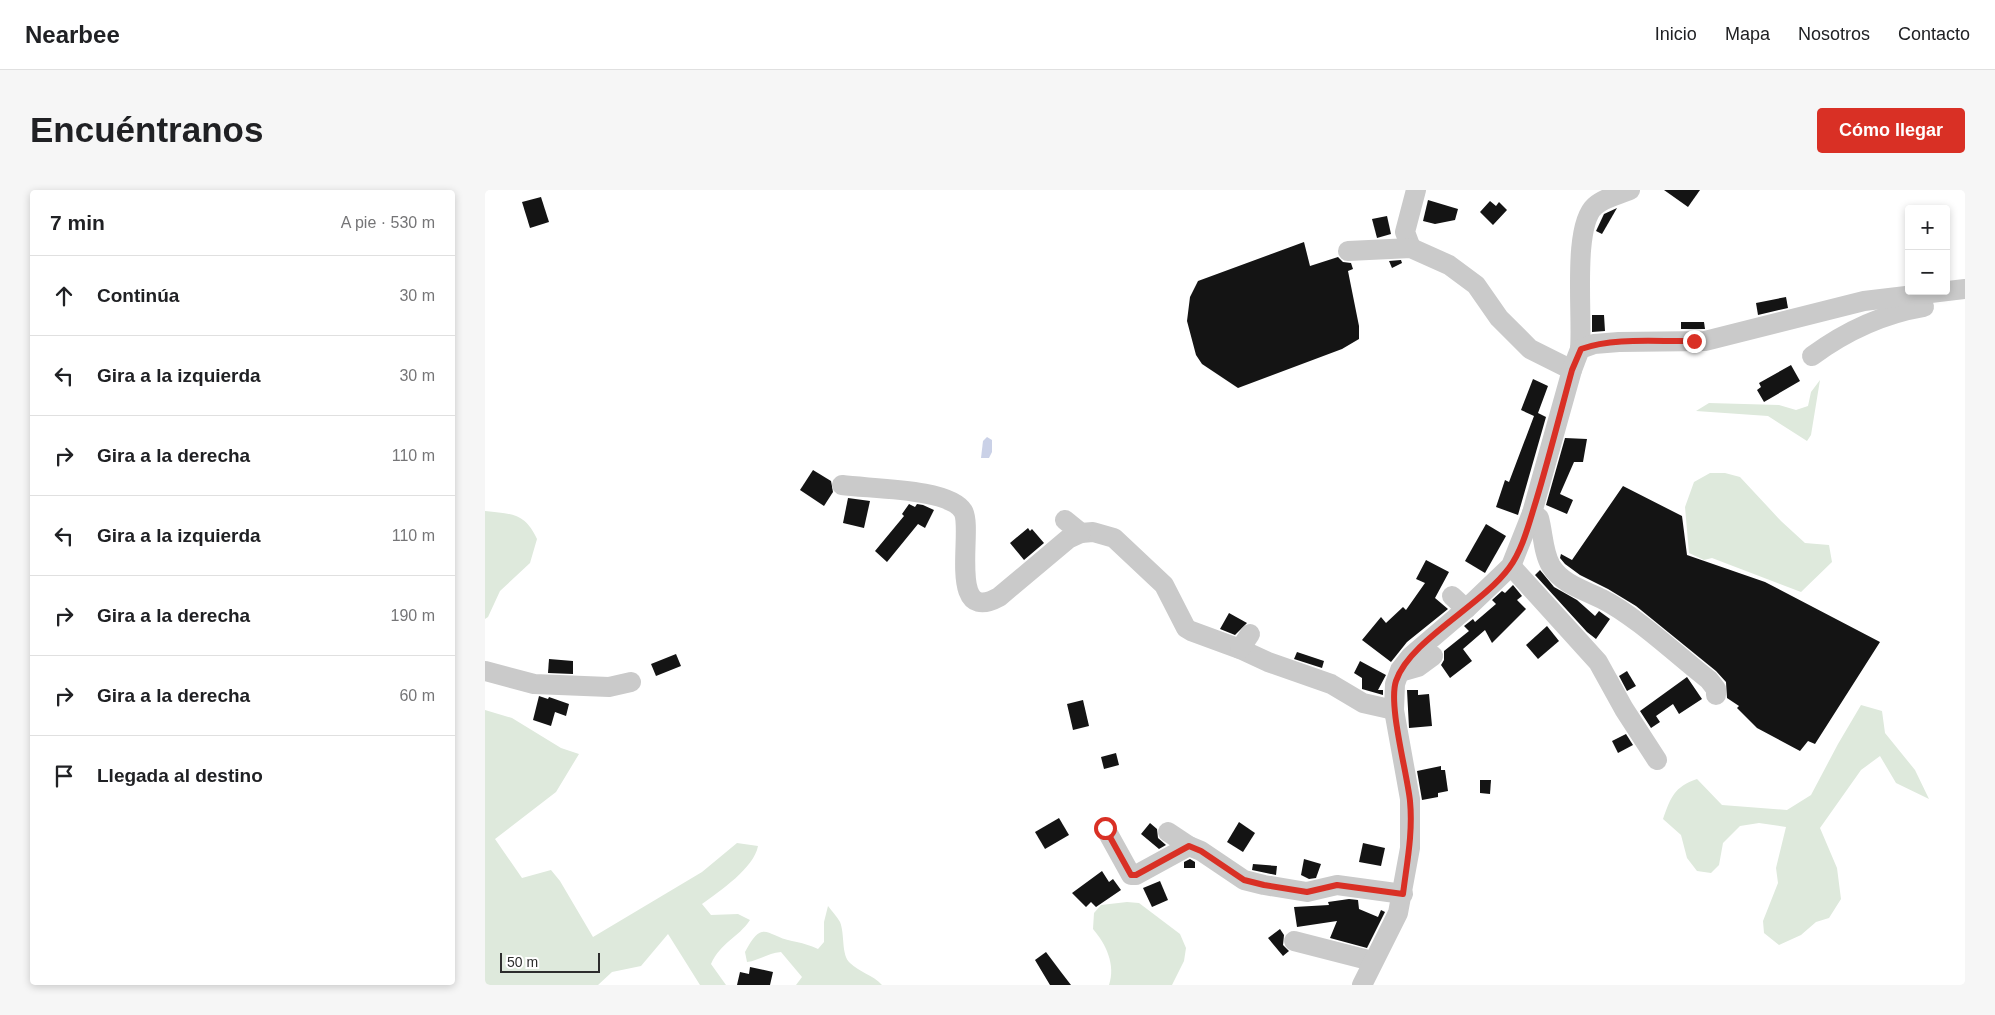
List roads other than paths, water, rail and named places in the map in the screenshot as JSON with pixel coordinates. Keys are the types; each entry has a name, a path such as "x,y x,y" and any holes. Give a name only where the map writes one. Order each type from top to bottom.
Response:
{"street":[{"path":"1411,248 1405,232 1416,190"},
{"path":"1362,985 1372,961 1390,933 1403,894 1411,827 1408,790 1394,710 1395,684 1400,670 1411,656 1459,603 1511,566 1542,516 1572,370 1581,349 1582,240 1587,218 1597,198 1630,190"},
{"path":"1348,251 1411,248 1449,265 1476,285 1499,318 1530,349 1572,370"},
{"path":"1581,349 1594,344 1619,342 1705,341 1864,301 1965,289"},
{"path":"1812,356 1835,339 1893,312 1965,299"},
{"path":"842,485 934,494 956,504 963,511 966,521 966,580 973,598 978,603 987,603 999,597 1068,539 1081,532 1093,532 1114,538 1164,586 1186,628 1245,642 1268,662 1331,684 1363,703 1394,710"},
{"path":"1542,516 1550,564 1557,574 1579,589 1603,600 1637,624 1709,680 1716,689 1716,694"},
{"path":"1065,520 1081,532"},
{"path":"1511,566 1598,662 1615,674 1635,711 1657,760"},
{"path":"1400,670 1407,671 1418,667 1433,656"},
{"path":"487,676 533,671"},
{"path":"487,676 534,684 609,687 631,682"},
{"path":"487,676 531,697"},
{"path":"1105,828 1138,876 1189,846"},
{"path":"1168,832 1189,846 1243,874"},
{"path":"1199,867 1243,874 1307,892 1337,885 1403,894"},
{"path":"1359,899 1377,891"},
{"path":"1294,941 1372,961"}],"water":[{"path":"987,437 992,440 992,452 989,458 981,458 983,441"}]}
